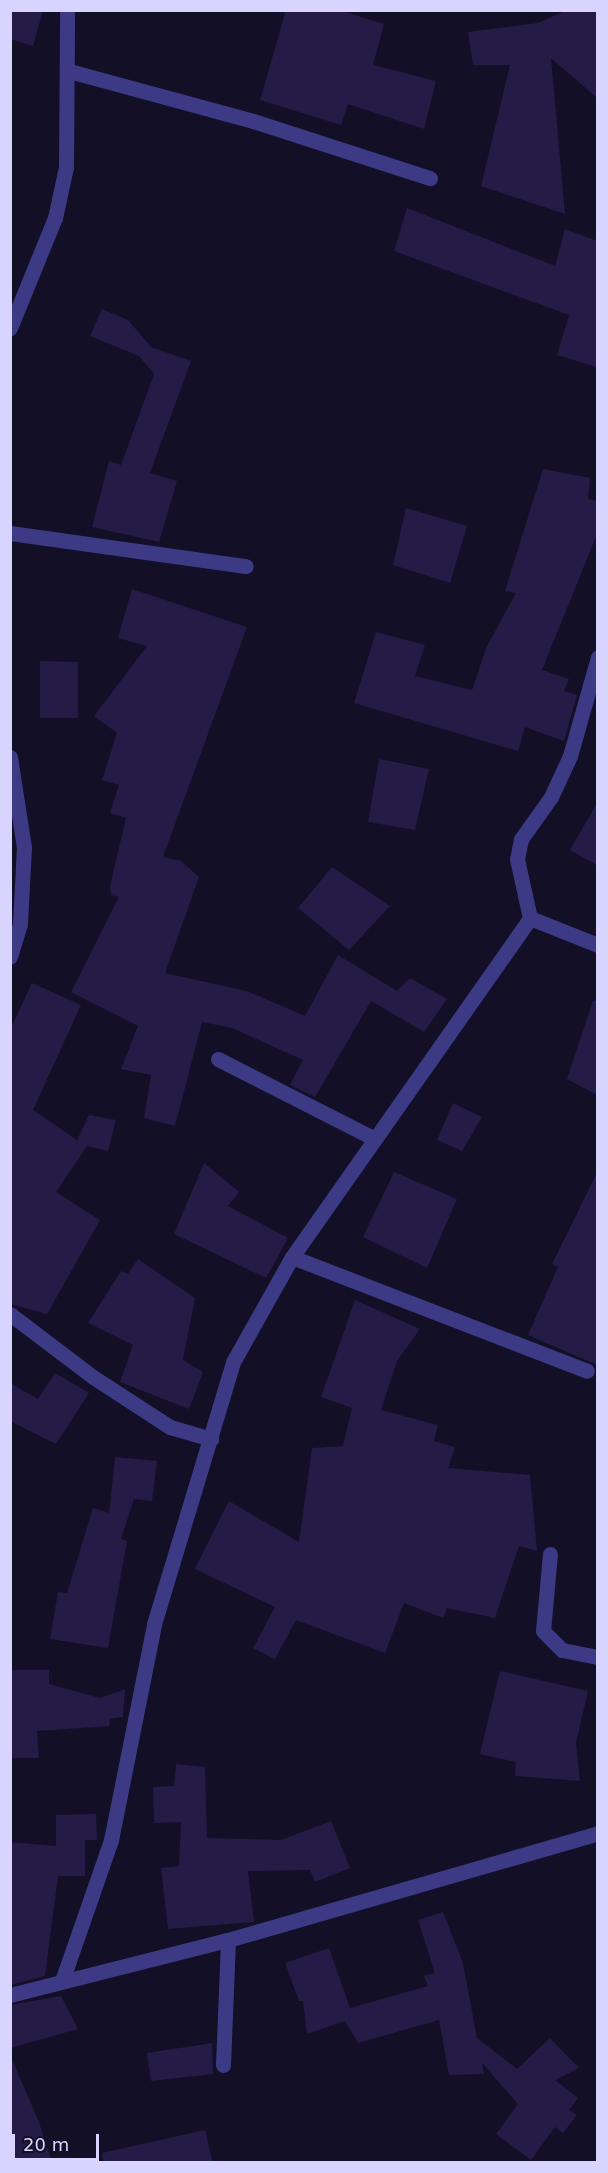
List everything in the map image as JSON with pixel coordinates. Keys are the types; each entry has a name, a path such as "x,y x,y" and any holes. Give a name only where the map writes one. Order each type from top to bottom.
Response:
{"street":[{"path":"10,328 55,218 66,168 69,71 67,10"},
{"path":"69,71 242,118 430,178"},
{"path":"10,533 246,566"},
{"path":"530,918 518,878 521,839 551,798 570,756 597,657"},
{"path":"10,757 24,847 16,893 10,957"},
{"path":"530,918 597,945"},
{"path":"63,1978 111,1840 154,1624 233,1362 292,1257 530,918"},
{"path":"218,1059 375,1139"},
{"path":"292,1257 587,1371"},
{"path":"10,1314 93,1377 170,1427 211,1439"},
{"path":"550,1554 543,1631 562,1650 597,1657"},
{"path":"10,1995 63,1978 228,1940 597,1833"},
{"path":"223,2065 228,1940"}],"building":[{"path":"10,10 43,10 33,46 10,39"},
{"path":"286,10 339,10 384,24 373,65 436,81 424,129 348,104 341,125 260,100"},
{"path":"567,10 597,10 597,98 551,58 565,214 481,186 510,65 473,65 468,32 538,23"},
{"path":"407,208 555,266 565,229 597,241 597,367 557,355 569,315 394,251"},
{"path":"102,309 128,320 151,347 191,361 150,473 177,481 159,542 92,527 109,461 121,465 154,374 139,356 90,336"},
{"path":"543,469 590,478 588,499 597,501 597,534 542,670 569,679 564,691 577,695 564,741 525,727 518,751 354,703 376,632 425,645 415,676 472,690 486,648 516,593 505,591"},
{"path":"406,508 467,526 450,583 393,565"},
{"path":"132,589 247,627 163,857 181,861 199,877 165,973 247,991 305,1016 338,955 397,991 410,978 447,999 424,1032 371,1001 315,1097 290,1085 303,1060 232,1028 202,1022 175,1126 144,1118 151,1075 121,1069 138,1026 71,992 119,897 111,895 110,886 126,818 110,813 119,785 102,780 117,733 94,716 147,646 118,638"},
{"path":"40,661 78,662 78,718 40,718"},
{"path":"379,759 429,769 415,830 368,822"},
{"path":"597,803 597,865 570,850"},
{"path":"332,867 390,906 349,950 298,908"},
{"path":"32,983 81,1005 33,1110 77,1140 89,1115 116,1120 108,1151 87,1146 56,1192 100,1220 47,1314 10,1304 10,1030"},
{"path":"593,1001 597,1001 597,1095 567,1079"},
{"path":"453,1103 482,1117 462,1151 437,1140"},
{"path":"204,1163 239,1192 228,1206 288,1238 266,1278 174,1234"},
{"path":"394,1172 457,1199 427,1268 363,1237"},
{"path":"597,1173 597,1365 528,1335 558,1267 552,1264"},
{"path":"138,1259 195,1298 183,1360 203,1372 189,1409 120,1382 133,1345 88,1323 121,1271 128,1274"},
{"path":"355,1300 420,1329 397,1361 381,1410 438,1425 434,1441 455,1447 448,1468 530,1475 537,1551 519,1546 495,1618 447,1608 443,1618 404,1603 385,1653 296,1620 275,1659 253,1648 275,1607 195,1569 229,1501 299,1542 312,1448 343,1446 352,1408 321,1397"},
{"path":"55,1373 89,1393 56,1444 10,1421 10,1383 38,1399"},
{"path":"115,1457 157,1461 152,1501 134,1499 121,1539 127,1541 108,1648 50,1639 58,1592 67,1593 93,1508 109,1513"},
{"path":"10,1670 49,1670 49,1684 100,1698 125,1689 123,1717 109,1719 110,1726 37,1731 39,1758 10,1758"},
{"path":"500,1671 588,1691 576,1743 580,1781 515,1776 516,1762 480,1754"},
{"path":"176,1764 205,1767 207,1838 281,1840 331,1821 350,1868 315,1882 310,1870 248,1871 254,1922 168,1929 161,1868 179,1866 181,1822 154,1823 153,1787 174,1786"},
{"path":"96,1814 97,1840 85,1840 85,1876 58,1876 45,1976 10,1985 10,1842 56,1846 56,1815"},
{"path":"443,1912 463,1963 477,2038 517,2069 550,2038 579,2068 555,2080 578,2098 569,2110 577,2115 563,2133 555,2127 531,2160 496,2134 518,2104 482,2063 484,2074 449,2075 439,2020 358,2043 345,2021 307,2034 303,2001 299,2001 285,1963 329,1948 350,2008 428,1986 424,1976 435,1973 418,1920"},
{"path":"61,1996 78,2029 10,2048 10,2005"},
{"path":"212,2043 213,2074 151,2081 147,2053"},
{"path":"10,2055 39,2122 52,2163 10,2163"},
{"path":"205,2130 213,2163 103,2163 102,2153"}]}
